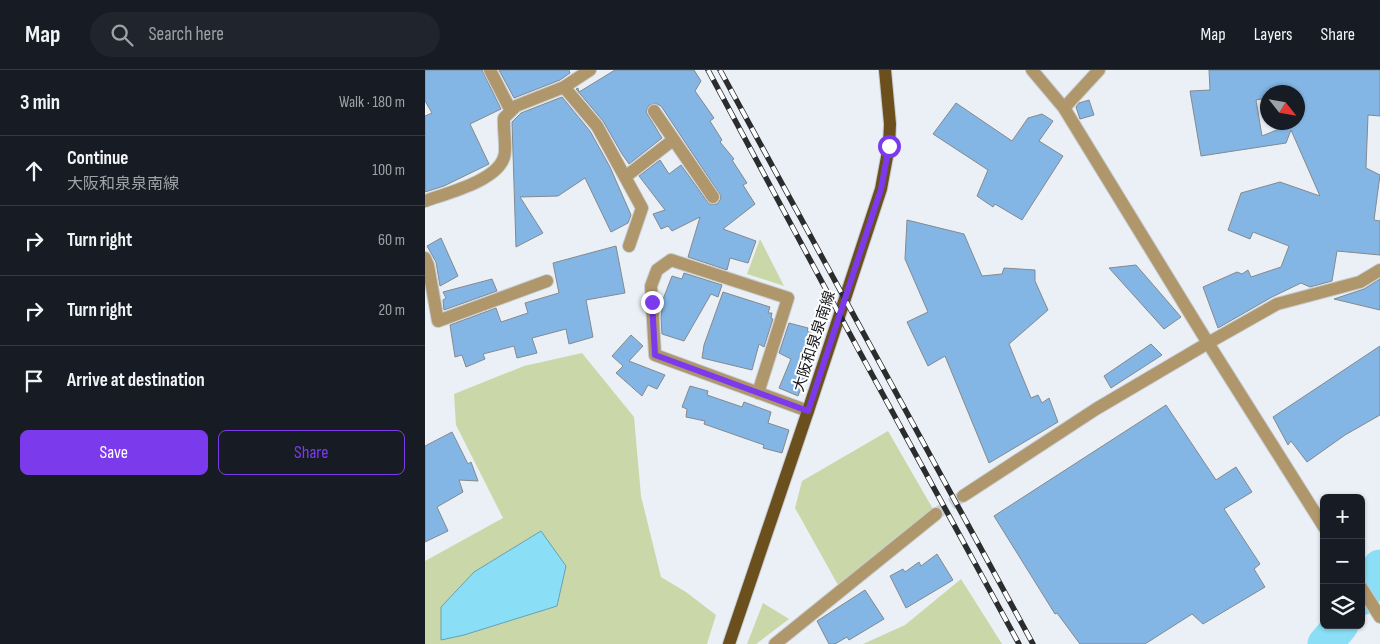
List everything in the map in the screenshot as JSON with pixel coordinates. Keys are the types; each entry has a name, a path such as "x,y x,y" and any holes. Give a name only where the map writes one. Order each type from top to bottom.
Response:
{"main road":[{"name":"大阪和泉泉南線","path":"729,644 881,189 889,146 889,106 885,70"}],"street":[{"path":"490,70 511,111"},
{"path":"425,201 489,177 499,168 505,156 504,118 516,106 564,86 590,70"},
{"path":"1032,70 1064,108 1208,343 1320,521"},
{"path":"1064,108 1099,70"},
{"path":"564,86 597,126 642,208 629,246"},
{"path":"653,111 713,198"},
{"path":"625,177 673,140"},
{"path":"425,258 428,265 438,321 547,281"},
{"path":"758,393 788,298 671,260 657,270 651,286 655,355 758,393 808,411"},
{"path":"963,496 1096,409 1277,304 1359,282 1380,270"},
{"path":"775,644 936,514"},
{"path":"1365,593 1380,617"}],"green space":[{"path":"760,239 784,286 747,274"},
{"path":"582,353 634,417 641,496 661,577 686,592 716,615 707,644 425,644 425,561 503,518 456,425 454,394 524,366"},
{"path":"888,431 933,509 838,585 795,508 802,481"},
{"path":"961,579 1002,644 863,644 905,625"},
{"path":"763,603 789,619 756,644 747,644"}],"water":[{"path":"541,531 566,566 557,606 464,635 441,640 441,607 474,572"}],"building":[{"path":"425,70 482,70 501,109 470,124 489,164 444,186 425,192 425,116 432,113 425,101"},
{"path":"499,70 569,70 570,73 560,80 514,98"},
{"path":"615,70 694,70 701,81 695,91 714,118 710,121 722,140 720,142 734,159 732,160 747,183 743,185 755,204 723,229 756,241 748,263 730,258 727,270 688,257 700,217 672,231 668,226 661,229 653,214 665,210 639,176 660,160 669,174 681,165 709,204 717,204 721,196 661,106 657,104 649,105 646,112 662,138 629,164 603,121 576,89 578,88 579,92"},
{"path":"1209,70 1380,70 1380,116 1368,115 1366,168 1380,175 1374,220 1380,221 1380,255 1337,251 1332,281 1310,287 1301,283 1272,297 1218,328 1203,287 1237,272 1242,274 1248,270 1251,277 1281,267 1289,246 1253,232 1250,239 1228,230 1241,193 1280,182 1320,196 1291,130 1286,143 1201,156 1190,91 1210,90"},
{"path":"562,97 590,131 610,167 631,215 628,223 611,232 585,178 558,196 520,197 543,233 516,247 512,122 521,113"},
{"path":"1089,100 1094,115 1080,119 1076,107 1079,103"},
{"path":"956,103 1012,141 1028,118 1042,114 1053,121 1039,141 1063,156 1022,220 995,204 993,207 977,196 988,170 933,134"},
{"path":"907,220 964,234 982,276 1002,274 1004,268 1035,270 1035,281 1048,310 1009,344 1031,398 1038,395 1042,403 1049,398 1058,422 989,463 945,356 928,366 907,322 928,312 905,259"},
{"path":"441,238 458,276 440,286 436,262 427,246"},
{"path":"616,246 625,293 586,300 593,337 569,344 566,329 532,338 537,353 517,358 514,346 483,354 485,359 466,367 462,355 455,357 450,325 496,308 501,322 528,313 525,303 559,293 553,263"},
{"path":"1136,265 1181,317 1164,329 1109,268"},
{"path":"684,273 722,285 718,297 711,294 684,341 662,334 661,317 662,302 672,276 682,279"},
{"path":"492,279 497,291 444,310 443,300 446,298 443,292"},
{"path":"1380,279 1380,310 1334,299 1364,289"},
{"path":"723,292 770,307 768,313 772,313 771,318 773,319 764,347 759,344 752,370 702,358 704,345"},
{"path":"789,323 808,328 807,331 813,334 809,350 815,352 798,396 779,388 791,359 779,353"},
{"path":"631,335 643,346 629,361 665,375 657,389 648,385 642,396 616,373 623,366 612,356"},
{"path":"1151,344 1162,355 1111,388 1104,376"},
{"path":"1380,346 1380,415 1345,435 1307,462 1291,441 1288,445 1273,417"},
{"path":"690,386 708,391 707,395 742,407 744,402 771,412 768,423 789,430 782,453 763,448 764,445 704,424 705,421 686,417 687,409 682,407"},
{"path":"1166,405 1216,480 1236,467 1252,492 1224,509 1260,564 1254,569 1265,587 1203,624 1192,614 1145,644 1080,644 1057,613 1055,614 994,516"},
{"path":"452,432 468,464 471,462 478,481 459,480 463,492 437,507 448,531 425,542 425,446"},
{"path":"937,554 953,580 906,608 890,576 903,569 905,572 919,562 921,566"},
{"path":"865,590 884,619 849,640 847,637 835,644 829,644 817,621"}],"waterway":[{"path":"1365,591 1380,567"},
{"path":"1325,644 1338,629"}],"tunnel":[{"path":"936,514 963,496"}],"railway":[{"path":"708,70 1019,644"},
{"path":"720,70 1033,644"}],"route":[{"path":"652,302 655,355 808,411 881,189 889,146"}]}
